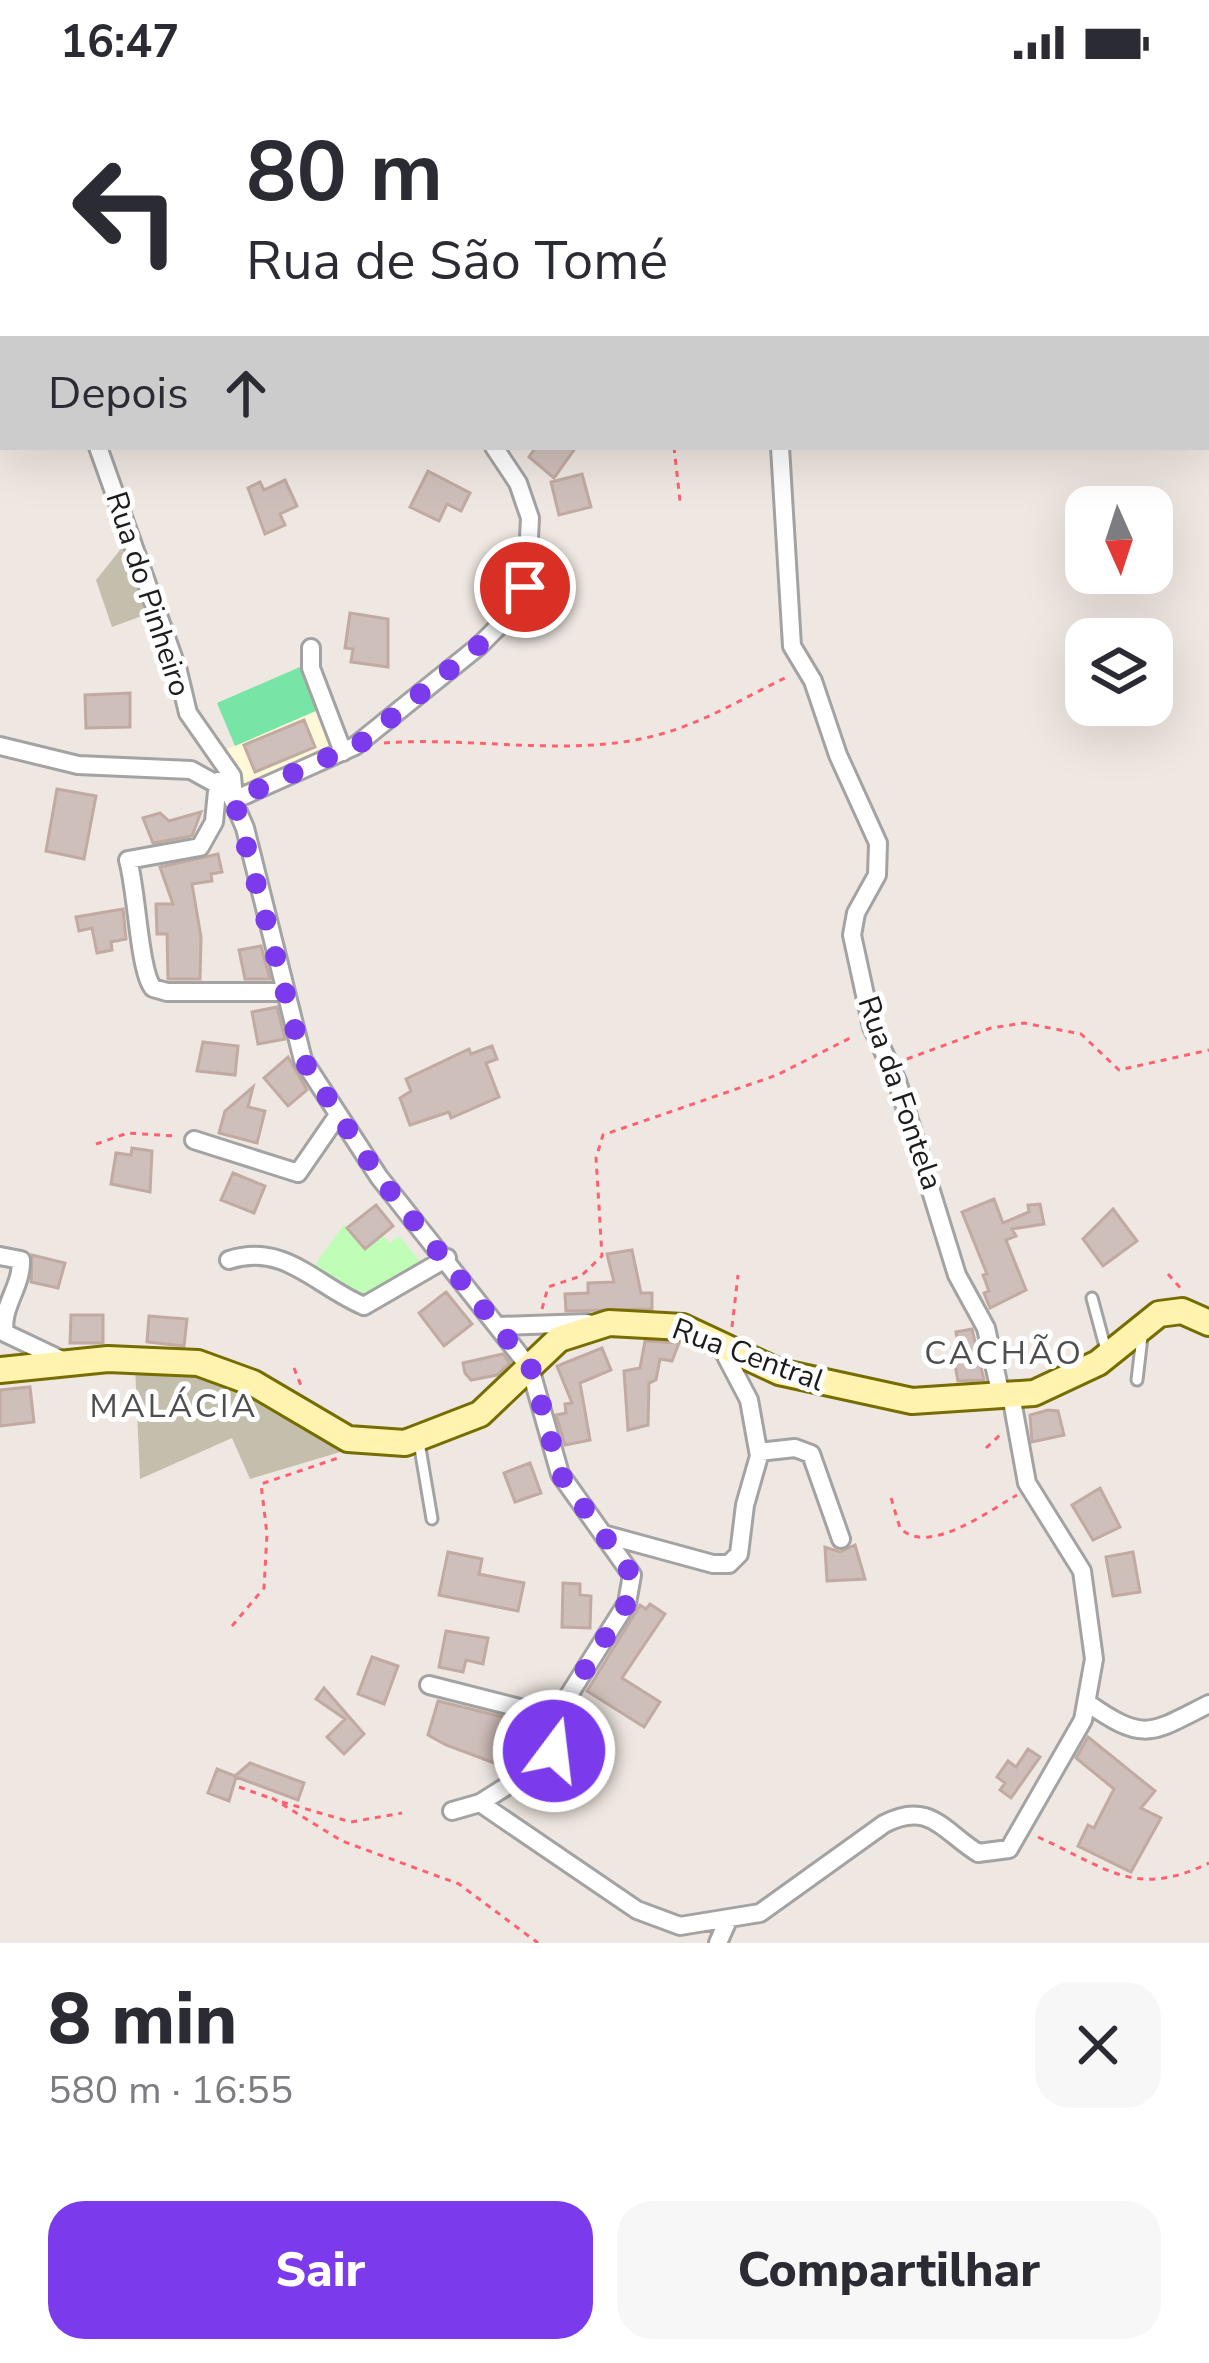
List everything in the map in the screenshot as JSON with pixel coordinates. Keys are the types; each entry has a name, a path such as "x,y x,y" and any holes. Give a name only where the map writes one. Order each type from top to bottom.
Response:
{"main road":[{"path":"1153,1316 1181,1311 1209,1323"},
{"name":"Rua Central","path":"618,1322 673,1325 779,1372 892,1400 1006,1396 1047,1388 1107,1356 1153,1316"},
{"path":"0,1370 145,1358 208,1365 253,1383 341,1436 370,1444 418,1441 488,1409 566,1335 618,1322"}],"street":[{"name":"Rua do Pinheiro","path":"99,450 178,671 188,713 232,776 234,800 300,1053 379,1177 530,1368"},
{"path":"0,746 66,764 181,769 218,781 234,800 343,752 479,646 520,601 527,571 529,510 496,450"},
{"name":"Rua da Fontela","path":"780,450 790,641 878,843 878,875 854,917 852,935 872,1027 891,1066 957,1275 986,1328 1029,1489"},
{"path":"311,648 311,668 343,752"},
{"path":"218,781 214,822 200,847 128,860 140,909 145,977 162,992 286,992"},
{"path":"194,1140 298,1173 338,1115"},
{"path":"229,1260 256,1253 285,1260 364,1306 447,1258"},
{"path":"0,1256 21,1259 21,1279 3,1309 3,1334 68,1363"},
{"path":"499,1326 618,1322"},
{"path":"603,1534 713,1564 733,1562 759,1452 746,1392 723,1345"},
{"path":"452,1811 480,1803 550,1759 555,1717 632,1593 630,1570 557,1467 530,1368"},
{"path":"759,1452 795,1448 811,1454 841,1539"},
{"path":"480,1803 650,1918 680,1926 767,1910 899,1817 931,1816 984,1854 1009,1849 1089,1704 1094,1659 1082,1571 1029,1489"},
{"path":"429,1685 555,1717"},
{"path":"1089,1704 1125,1729 1143,1733 1209,1704"},
{"path":"718,1943 728,1920"}],"lane":[{"path":"1092,1298 1107,1356"},
{"path":"1137,1380 1139,1344 1153,1316"},
{"path":"418,1441 432,1519"}],"path":[{"path":"674,450 680,501"},
{"path":"375,744 496,746 647,737 687,725 805,668"},
{"path":"891,1066 1011,1023 1076,1032 1119,1070 1209,1050"},
{"path":"542,1325 545,1290 587,1274 602,1256 596,1158 603,1135 777,1075 872,1027"},
{"path":"96,1144 128,1133 194,1140"},
{"path":"723,1345 739,1275"},
{"path":"232,1626 264,1588 267,1534 261,1484 370,1444"},
{"path":"890,1498 904,1533 935,1535 1029,1489"},
{"path":"238,1787 350,1822 402,1814"},
{"path":"272,1798 342,1841 453,1881 538,1943"},
{"path":"1022,1829 1143,1882 1171,1880 1209,1864"}],"shaded area":[{"path":"124,545 150,613 112,627 96,580"},
{"path":"321,709 337,749 249,790 222,751"},
{"path":"135,1365 217,1378 269,1401 347,1450 250,1479 232,1438 140,1479"}],"green space":[{"path":"300,667 318,710 235,746 217,703"},
{"path":"344,1224 365,1249 382,1235 389,1243 399,1236 423,1265 366,1301 312,1269"}],"building":[{"path":"534,450 574,450 554,478 529,457"},
{"path":"428,471 470,493 461,511 447,504 439,521 410,507"},
{"path":"582,474 591,507 559,515 551,482"},
{"path":"285,480 297,506 280,514 285,525 265,534 248,488 260,482 264,490"},
{"path":"350,613 388,619 388,667 351,662 353,649 345,648"},
{"path":"130,693 130,727 86,728 85,695"},
{"path":"304,720 315,747 255,772 244,745"},
{"path":"57,789 96,796 84,859 46,851"},
{"path":"201,812 192,836 153,843 143,818 160,813 169,821"},
{"path":"218,854 222,872 211,874 212,881 192,884 201,937 200,979 168,979 167,934 157,934 156,904 173,904 160,867"},
{"path":"123,909 126,939 111,942 112,950 97,953 92,928 79,931 76,917"},
{"path":"261,946 270,979 245,979 239,950"},
{"path":"277,1007 285,1039 258,1044 252,1012"},
{"path":"203,1042 238,1046 235,1075 197,1071"},
{"path":"492,1046 497,1059 486,1063 499,1097 451,1118 449,1112 410,1125 400,1098 411,1091 406,1079 469,1049 471,1054"},
{"path":"288,1057 307,1090 288,1106 264,1078"},
{"path":"253,1087 248,1107 265,1111 257,1143 219,1133 225,1111"},
{"path":"132,1148 152,1151 150,1192 111,1184 116,1153 131,1155"},
{"path":"233,1173 265,1186 254,1213 221,1200"},
{"path":"994,1199 1003,1223 1029,1212 1028,1205 1040,1204 1044,1224 1012,1229 1016,1236 1006,1240 1026,1290 990,1308 984,1293 989,1291 983,1275 987,1274 962,1212"},
{"path":"376,1205 393,1226 365,1249 347,1228"},
{"path":"1113,1209 1137,1241 1103,1266 1083,1239"},
{"path":"632,1250 641,1293 652,1293 652,1309 566,1311 565,1294 588,1293 588,1283 614,1282 607,1254"},
{"path":"32,1255 65,1263 58,1288 31,1282"},
{"path":"446,1292 472,1324 444,1346 419,1313"},
{"path":"71,1315 103,1315 103,1343 70,1343"},
{"path":"149,1316 187,1319 184,1346 147,1342"},
{"path":"972,1329 984,1380 958,1381 952,1349 959,1348 956,1332"},
{"path":"645,1341 679,1343 672,1361 660,1359 656,1380 649,1383 648,1425 628,1430 624,1371 640,1368"},
{"path":"602,1348 611,1370 580,1383 590,1440 565,1445 556,1415 566,1413 565,1404 572,1403 557,1366"},
{"path":"503,1354 510,1363 497,1375 471,1380 465,1373 463,1363"},
{"path":"30,1387 34,1422 0,1426 0,1390"},
{"path":"1058,1411 1064,1435 1032,1442 1030,1415"},
{"path":"530,1463 541,1493 515,1502 504,1473"},
{"path":"1100,1488 1120,1527 1093,1540 1072,1505"},
{"path":"855,1545 865,1579 827,1581 825,1547 840,1552"},
{"path":"448,1552 482,1559 479,1574 524,1583 518,1611 439,1595"},
{"path":"1133,1552 1140,1592 1113,1596 1106,1557"},
{"path":"563,1583 580,1584 580,1595 591,1596 590,1628 562,1627"},
{"path":"650,1604 665,1614 622,1678 660,1702 644,1727 587,1691 640,1605 646,1609"},
{"path":"446,1631 488,1638 483,1664 466,1660 463,1672 439,1667"},
{"path":"372,1657 398,1666 384,1704 358,1694"},
{"path":"324,1688 364,1734 344,1754 327,1737 345,1719 316,1699"},
{"path":"438,1701 540,1726 538,1752 504,1741 497,1764 446,1745 428,1735"},
{"path":"571,1715 599,1718 597,1742 565,1739"},
{"path":"1088,1737 1155,1791 1141,1808 1161,1818 1131,1872 1078,1846 1088,1825 1094,1828 1114,1789 1076,1758"},
{"path":"1028,1749 1040,1757 1011,1798 1000,1790 1005,1783 997,1777 1008,1761 1016,1767"},
{"path":"250,1763 304,1783 298,1800 236,1777 229,1801 208,1793 217,1769 235,1776"}],"district":[{"name":"CACHÃO","path":"1004,1353"},
{"name":"MALÁCIA","path":"174,1406"}],"route":[{"path":"525,587 496,631 362,742 234,800 303,1060 379,1177 532,1370 560,1474 632,1575 627,1603 555,1717 554,1751"}]}
